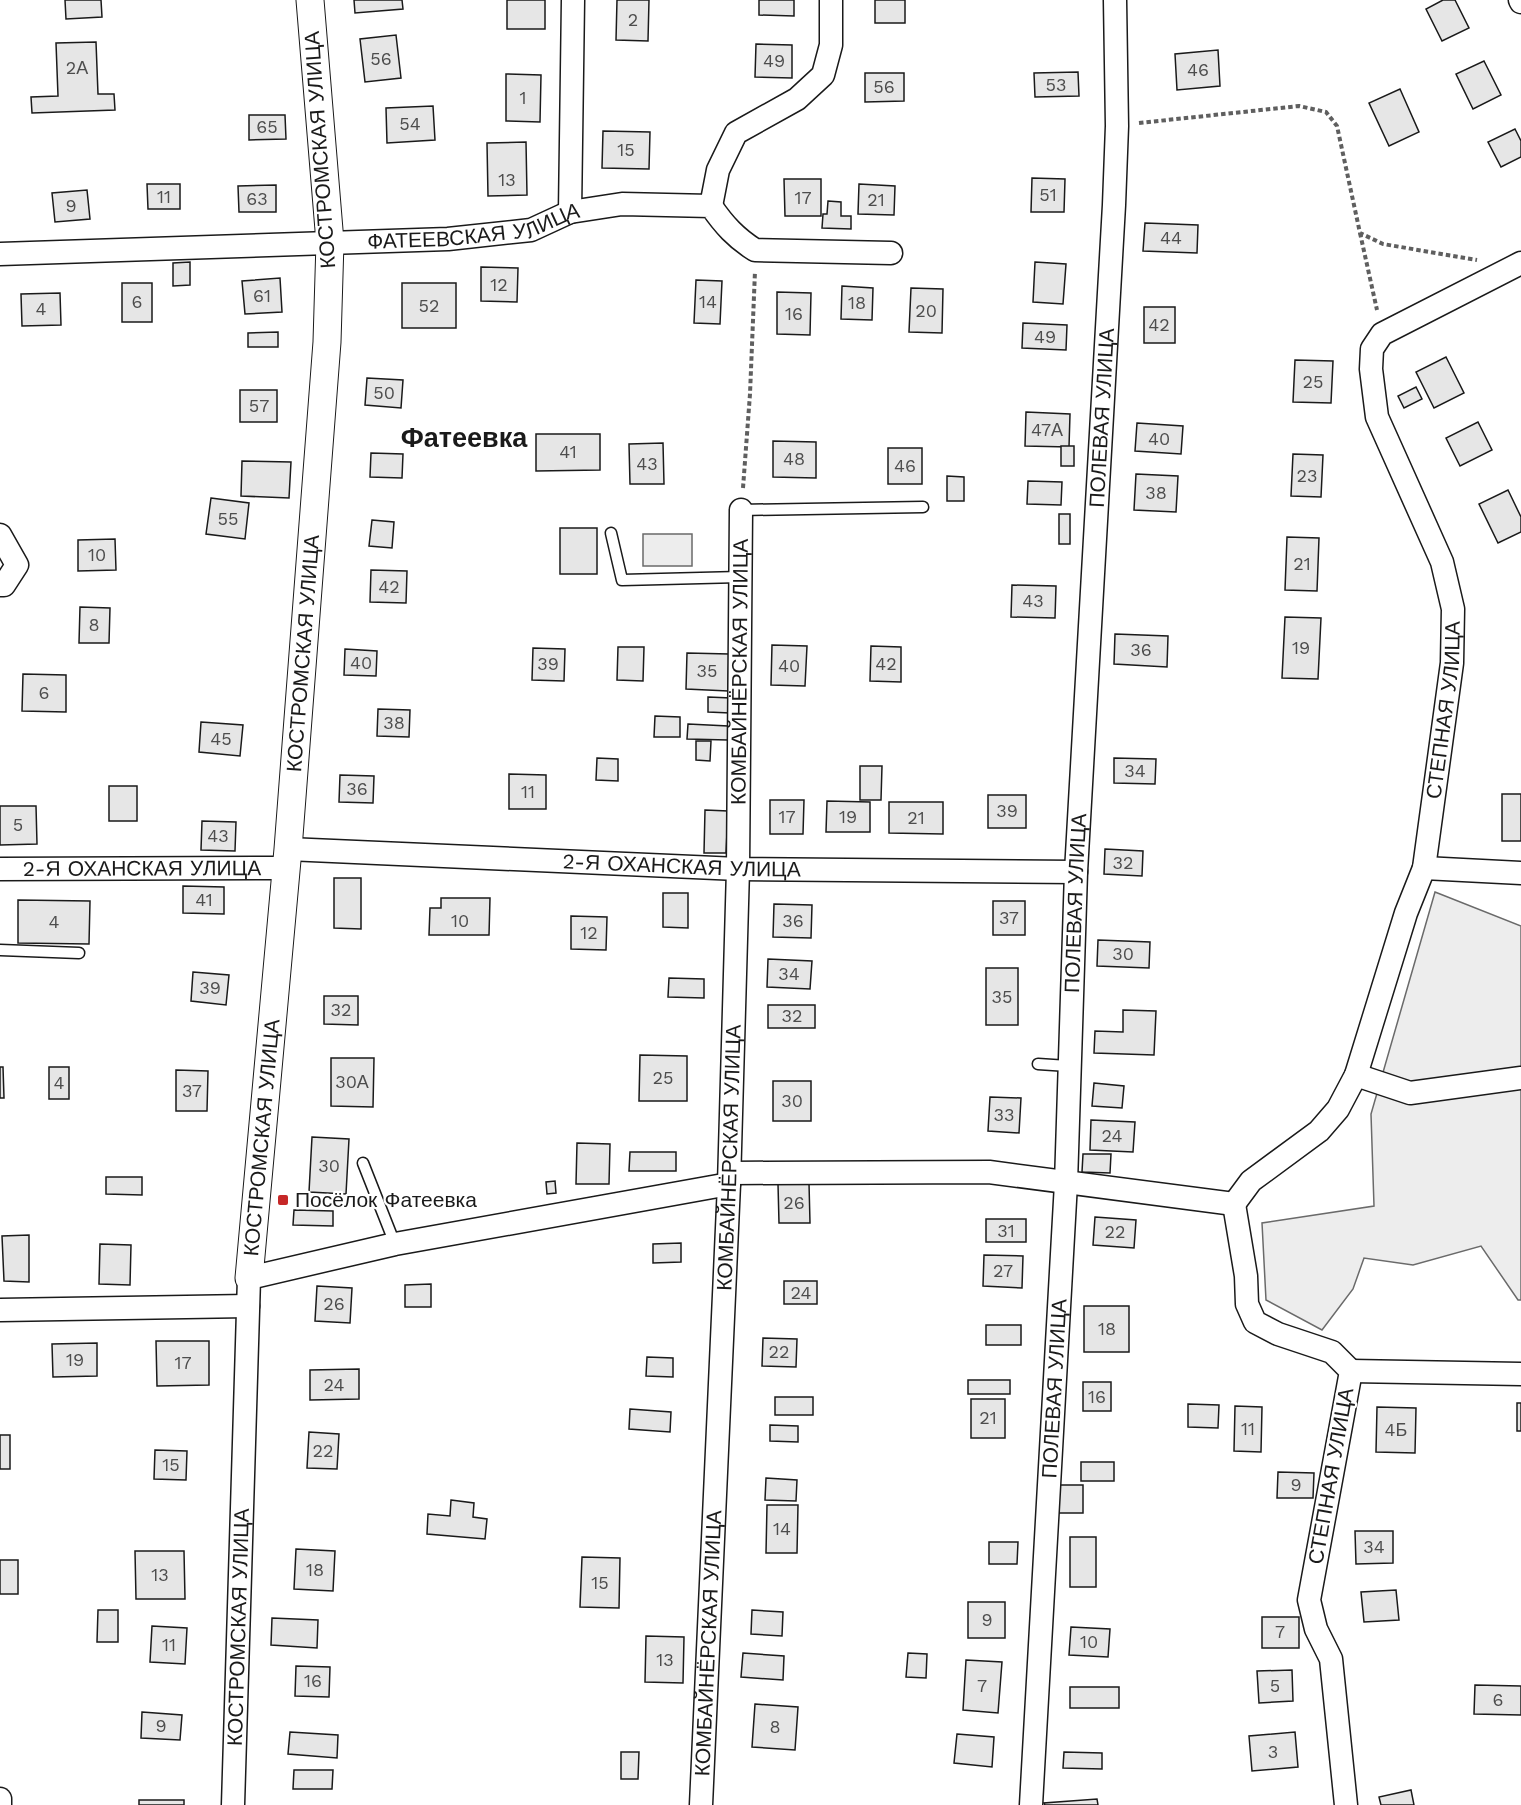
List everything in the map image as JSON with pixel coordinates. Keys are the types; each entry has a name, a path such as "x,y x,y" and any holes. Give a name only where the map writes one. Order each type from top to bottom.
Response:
{"street":[{"name":"КОСТРОМСКАЯ УЛИЦА","path":"232,1805 249,1278 287,858 327,342 330,242 310,0"},
{"path":"570,212 573,0"},
{"path":"831,0 831,45 823,75 797,99 736,134 718,170 711,206 723,224 739,240 755,250 891,253"},
{"name":"ПОЛЕВАЯ УЛИЦА","path":"1031,1805 1066,1183 1076,872 1117,126 1115,0"},
{"name":"ФАТЕЕВСКАЯ УЛИЦА","path":"0,254 448,239 531,230 570,212 622,204 711,206"},
{"path":"1382,334 1521,263"},
{"name":"СТЕПНАЯ УЛИЦА","path":"1346,1805 1331,1659 1316,1629 1309,1600 1351,1371 1332,1352 1278,1334 1255,1322 1247,1304 1246,1276 1234,1204 1251,1181 1319,1131 1338,1109 1356,1075 1406,913 1424,868 1452,663 1453,609 1442,562 1377,417 1371,369 1372,349 1382,334"},
{"name":"КОМБАЙНЁРСКАЯ УЛИЦА","path":"701,1805 730,1179 738,868 741,510"},
{"path":"0,535 17,565 4,585 0,585"},
{"name":"2-Я ОХАНСКАЯ УЛИЦА","path":"0,869 287,858 738,868 1076,872"},
{"path":"1424,868 1521,873"},
{"path":"1356,1075 1410,1093 1521,1078"},
{"path":"249,1278 395,1244 730,1179 989,1172 1234,1204"},
{"path":"0,1310 248,1306"},
{"path":"1351,1371 1521,1374"},
{"path":"0,1799 0,1805"}],"lane":[{"path":"741,510 923,507"},
{"path":"611,533 622,580 740,577"},
{"path":"0,950 79,953"},
{"path":"1038,1064 1068,1066"},
{"path":"363,1163 395,1244"}],"path":[{"path":"1117,126 1299,106 1326,112 1337,126 1382,334"},
{"path":"1360,233 1383,244 1484,261 1499,276"},
{"path":"741,510 750,394 755,250"}],"shaded area":[{"path":"643,534 692,534 692,566 643,566"},
{"path":"1435,892 1521,926 1521,1300 1518,1300 1481,1246 1413,1265 1364,1258 1353,1289 1322,1330 1266,1300 1262,1223 1374,1206 1371,1114"}],"building":[{"path":"65,0 101,0 102,17 66,19"},
{"path":"354,0 402,0 403,9 355,13"},
{"path":"507,0 545,0 545,29 507,29"},
{"path":"617,0 649,0 648,41 616,40"},
{"path":"759,0 794,0 794,16 759,15"},
{"path":"875,0 905,0 905,23 875,23"},
{"path":"1443,0 1455,0 1469,28 1442,41 1426,9"},
{"path":"396,35 401,78 365,82 360,39"},
{"path":"96,42 98,94 114,94 115,110 32,113 31,97 58,96 56,43"},
{"path":"756,44 792,45 792,78 755,77"},
{"path":"1218,50 1220,86 1177,90 1175,54"},
{"path":"1484,61 1501,95 1473,109 1456,74"},
{"path":"1078,72 1079,96 1035,97 1034,73"},
{"path":"865,73 904,73 904,101 865,102"},
{"path":"506,74 541,75 540,122 506,121"},
{"path":"1400,89 1419,132 1389,146 1369,103"},
{"path":"433,106 435,140 387,143 386,108"},
{"path":"249,115 285,115 286,139 249,140"},
{"path":"1515,129 1521,141 1521,157 1501,167 1488,142"},
{"path":"603,131 650,132 649,169 602,168"},
{"path":"526,142 527,195 488,196 487,143"},
{"path":"1032,178 1065,179 1064,212 1031,212"},
{"path":"784,179 821,179 821,216 785,216"},
{"path":"147,184 180,184 180,209 148,209"},
{"path":"859,184 895,186 894,215 858,214"},
{"path":"276,185 276,212 239,212 238,186"},
{"path":"87,190 90,219 55,222 52,193"},
{"path":"828,201 841,202 841,216 851,216 851,229 822,228 823,214 827,214"},
{"path":"1145,223 1198,225 1197,253 1143,251"},
{"path":"190,262 190,285 173,286 173,263"},
{"path":"1035,262 1066,264 1063,304 1033,302"},
{"path":"481,267 518,268 517,302 481,301"},
{"path":"280,278 282,312 245,314 242,281"},
{"path":"696,280 722,281 720,324 694,323"},
{"path":"122,283 152,283 152,322 122,322"},
{"path":"402,283 456,283 456,328 402,328"},
{"path":"842,286 873,288 872,320 841,319"},
{"path":"911,288 943,289 942,333 909,332"},
{"path":"777,292 811,293 810,335 777,334"},
{"path":"60,293 61,325 22,326 21,294"},
{"path":"1144,307 1175,307 1175,343 1144,343"},
{"path":"1023,323 1067,325 1066,350 1022,348"},
{"path":"278,332 278,347 248,347 248,333"},
{"path":"1446,357 1464,393 1434,408 1416,372"},
{"path":"1295,360 1333,361 1331,403 1293,402"},
{"path":"367,378 403,380 401,408 365,405"},
{"path":"1416,387 1422,399 1404,408 1398,396"},
{"path":"240,390 277,390 277,422 240,422"},
{"path":"1026,412 1070,414 1069,447 1025,446"},
{"path":"1478,422 1492,450 1460,466 1446,438"},
{"path":"1137,423 1183,426 1181,454 1135,451"},
{"path":"536,434 600,434 600,470 536,471"},
{"path":"773,441 816,442 816,478 773,477"},
{"path":"663,443 664,484 630,484 629,444"},
{"path":"1061,446 1074,446 1074,466 1061,466"},
{"path":"888,448 922,448 922,484 888,484"},
{"path":"371,453 403,454 402,478 370,477"},
{"path":"1293,454 1323,455 1321,497 1291,496"},
{"path":"242,461 291,462 289,498 241,496"},
{"path":"1136,474 1178,476 1176,512 1134,510"},
{"path":"947,476 964,477 964,501 947,501"},
{"path":"1028,481 1062,482 1061,505 1027,504"},
{"path":"1508,490 1521,517 1521,532 1498,543 1479,504"},
{"path":"211,498 249,503 245,539 206,534"},
{"path":"1059,514 1070,514 1070,544 1059,544"},
{"path":"372,520 394,522 392,548 369,546"},
{"path":"560,528 597,528 597,574 560,574"},
{"path":"1287,537 1319,538 1317,591 1285,590"},
{"path":"115,539 116,570 78,571 78,540"},
{"path":"371,570 407,571 406,603 370,602"},
{"path":"1012,585 1056,586 1055,618 1011,617"},
{"path":"80,607 110,608 109,643 79,643"},
{"path":"1285,617 1321,618 1318,679 1282,678"},
{"path":"1115,634 1168,636 1167,667 1114,664"},
{"path":"772,645 807,646 805,686 771,685"},
{"path":"871,646 901,647 901,682 870,681"},
{"path":"618,647 644,647 643,681 617,680"},
{"path":"533,648 565,649 564,681 532,680"},
{"path":"345,649 377,651 376,676 344,675"},
{"path":"687,653 729,654 728,691 686,689"},
{"path":"23,674 66,675 66,712 22,711"},
{"path":"708,697 731,698 730,713 708,712"},
{"path":"378,709 410,710 409,737 377,736"},
{"path":"655,716 680,717 680,737 654,737"},
{"path":"201,722 243,725 240,756 199,752"},
{"path":"688,724 728,726 728,740 687,739"},
{"path":"696,741 711,741 710,761 696,760"},
{"path":"597,758 618,759 618,781 596,780"},
{"path":"1114,758 1156,759 1155,784 1114,783"},
{"path":"860,766 882,766 881,800 860,800"},
{"path":"509,774 546,775 546,809 509,809"},
{"path":"340,775 374,776 373,803 339,802"},
{"path":"109,786 137,786 137,821 109,821"},
{"path":"1502,794 1521,794 1521,841 1502,841"},
{"path":"988,795 1026,795 1026,828 988,828"},
{"path":"770,800 804,800 803,834 770,834"},
{"path":"827,801 870,802 870,832 826,832"},
{"path":"889,802 943,802 943,834 889,833"},
{"path":"0,806 36,806 37,844 0,845"},
{"path":"705,810 728,811 726,853 704,853"},
{"path":"202,821 236,822 235,851 201,850"},
{"path":"1105,849 1143,851 1142,876 1104,874"},
{"path":"334,878 361,878 361,929 334,928"},
{"path":"183,886 224,887 224,914 183,913"},
{"path":"663,893 688,893 688,928 663,927"},
{"path":"441,898 490,898 489,935 429,935 430,908 441,908"},
{"path":"18,900 90,901 89,944 18,943"},
{"path":"993,901 1025,901 1025,935 993,935"},
{"path":"774,904 812,905 811,938 773,937"},
{"path":"571,916 607,917 606,950 571,949"},
{"path":"1098,940 1150,942 1149,968 1097,966"},
{"path":"768,959 812,961 810,989 767,987"},
{"path":"986,968 1018,968 1018,1025 986,1025"},
{"path":"193,972 229,975 226,1005 191,1001"},
{"path":"669,978 704,979 704,998 668,997"},
{"path":"324,996 358,996 358,1025 324,1024"},
{"path":"768,1005 815,1005 815,1028 768,1028"},
{"path":"1123,1010 1156,1011 1154,1055 1094,1053 1095,1031 1123,1032"},
{"path":"640,1055 687,1056 687,1101 639,1101"},
{"path":"331,1058 374,1058 373,1107 331,1106"},
{"path":"0,1067 3,1067 4,1098 0,1098"},
{"path":"49,1067 69,1067 69,1099 49,1099"},
{"path":"176,1070 208,1071 207,1111 176,1111"},
{"path":"773,1081 811,1081 811,1121 773,1121"},
{"path":"1094,1083 1124,1086 1122,1108 1092,1106"},
{"path":"990,1097 1021,1098 1019,1133 988,1131"},
{"path":"1091,1120 1135,1122 1133,1152 1090,1150"},
{"path":"312,1137 349,1139 346,1194 309,1192"},
{"path":"577,1143 610,1144 609,1184 576,1184"},
{"path":"630,1152 676,1152 676,1171 629,1171"},
{"path":"1083,1154 1111,1154 1110,1173 1082,1172"},
{"path":"106,1177 142,1177 142,1195 106,1194"},
{"path":"555,1181 556,1193 547,1194 546,1182"},
{"path":"809,1183 810,1223 779,1223 778,1184"},
{"path":"294,1210 333,1211 333,1226 293,1225"},
{"path":"1095,1217 1136,1220 1134,1248 1093,1245"},
{"path":"986,1219 1026,1219 1026,1242 986,1242"},
{"path":"29,1235 29,1282 4,1281 2,1236"},
{"path":"681,1243 681,1262 653,1263 653,1244"},
{"path":"100,1244 131,1245 130,1285 99,1284"},
{"path":"984,1255 1023,1256 1022,1288 983,1286"},
{"path":"784,1281 817,1281 817,1304 784,1304"},
{"path":"431,1284 431,1307 405,1307 405,1285"},
{"path":"317,1286 352,1288 350,1323 315,1321"},
{"path":"1084,1306 1129,1306 1129,1352 1084,1352"},
{"path":"986,1325 1021,1325 1021,1345 986,1345"},
{"path":"763,1338 797,1339 796,1367 762,1366"},
{"path":"156,1341 209,1341 209,1385 157,1386"},
{"path":"97,1343 97,1376 53,1377 52,1344"},
{"path":"647,1357 673,1358 673,1377 646,1376"},
{"path":"359,1369 359,1399 310,1400 310,1370"},
{"path":"968,1380 1010,1380 1010,1394 968,1394"},
{"path":"1083,1382 1111,1382 1111,1411 1083,1411"},
{"path":"775,1397 813,1397 813,1415 775,1415"},
{"path":"971,1399 1005,1399 1005,1438 971,1438"},
{"path":"1517,1403 1521,1403 1521,1431 1517,1431"},
{"path":"1188,1404 1219,1405 1218,1428 1188,1427"},
{"path":"1235,1406 1262,1407 1261,1452 1234,1451"},
{"path":"1377,1407 1416,1408 1415,1453 1376,1452"},
{"path":"630,1409 671,1412 670,1432 629,1429"},
{"path":"770,1425 798,1426 798,1442 770,1441"},
{"path":"309,1432 339,1434 337,1469 307,1468"},
{"path":"0,1435 10,1435 10,1469 0,1469"},
{"path":"155,1450 187,1451 186,1480 154,1479"},
{"path":"1081,1462 1114,1462 1114,1481 1081,1481"},
{"path":"1278,1472 1314,1473 1313,1498 1277,1498"},
{"path":"766,1478 797,1480 796,1501 765,1500"},
{"path":"1054,1485 1083,1485 1083,1513 1054,1513"},
{"path":"451,1500 474,1503 473,1517 487,1519 485,1539 427,1534 428,1514 450,1516"},
{"path":"767,1505 798,1505 797,1553 766,1553"},
{"path":"1355,1531 1393,1531 1393,1563 1356,1564"},
{"path":"1070,1537 1096,1537 1096,1587 1070,1587"},
{"path":"989,1542 1018,1542 1017,1564 989,1564"},
{"path":"296,1549 335,1551 333,1591 294,1589"},
{"path":"135,1551 184,1551 185,1599 136,1599"},
{"path":"582,1557 620,1558 619,1608 580,1607"},
{"path":"0,1560 18,1560 18,1594 0,1594"},
{"path":"1396,1590 1399,1620 1364,1622 1361,1592"},
{"path":"968,1602 1005,1602 1005,1638 968,1638"},
{"path":"98,1610 118,1610 118,1642 97,1642"},
{"path":"752,1610 783,1612 782,1636 751,1634"},
{"path":"1262,1617 1299,1617 1299,1648 1262,1648"},
{"path":"272,1618 318,1620 317,1648 271,1645"},
{"path":"152,1626 187,1628 185,1664 150,1662"},
{"path":"1071,1627 1110,1629 1108,1657 1069,1655"},
{"path":"646,1636 684,1637 683,1683 645,1682"},
{"path":"743,1653 784,1656 783,1680 741,1677"},
{"path":"908,1653 927,1654 926,1678 906,1677"},
{"path":"966,1660 1002,1662 998,1713 963,1710"},
{"path":"296,1666 330,1667 329,1697 295,1696"},
{"path":"1292,1670 1293,1701 1259,1703 1257,1671"},
{"path":"1475,1685 1521,1686 1521,1715 1474,1714"},
{"path":"1070,1687 1119,1687 1119,1708 1070,1708"},
{"path":"755,1704 798,1707 795,1750 752,1747"},
{"path":"142,1712 182,1715 180,1740 141,1738"},
{"path":"290,1732 338,1735 337,1758 288,1754"},
{"path":"1295,1732 1298,1767 1252,1771 1249,1736"},
{"path":"957,1734 994,1737 992,1767 954,1763"},
{"path":"621,1752 639,1752 638,1779 621,1779"},
{"path":"1064,1752 1102,1753 1102,1769 1063,1768"},
{"path":"294,1770 333,1770 332,1789 293,1789"},
{"path":"1411,1790 1414,1805 1381,1805 1379,1797"},
{"path":"1097,1799 1098,1805 1045,1805 1044,1803"},
{"path":"139,1800 184,1800 184,1805 139,1805"}],"place":[{"name":"Посёлок Фатеевка","path":"283,1200"}],"district":[{"name":"Фатеевка","path":"464,438"}]}
